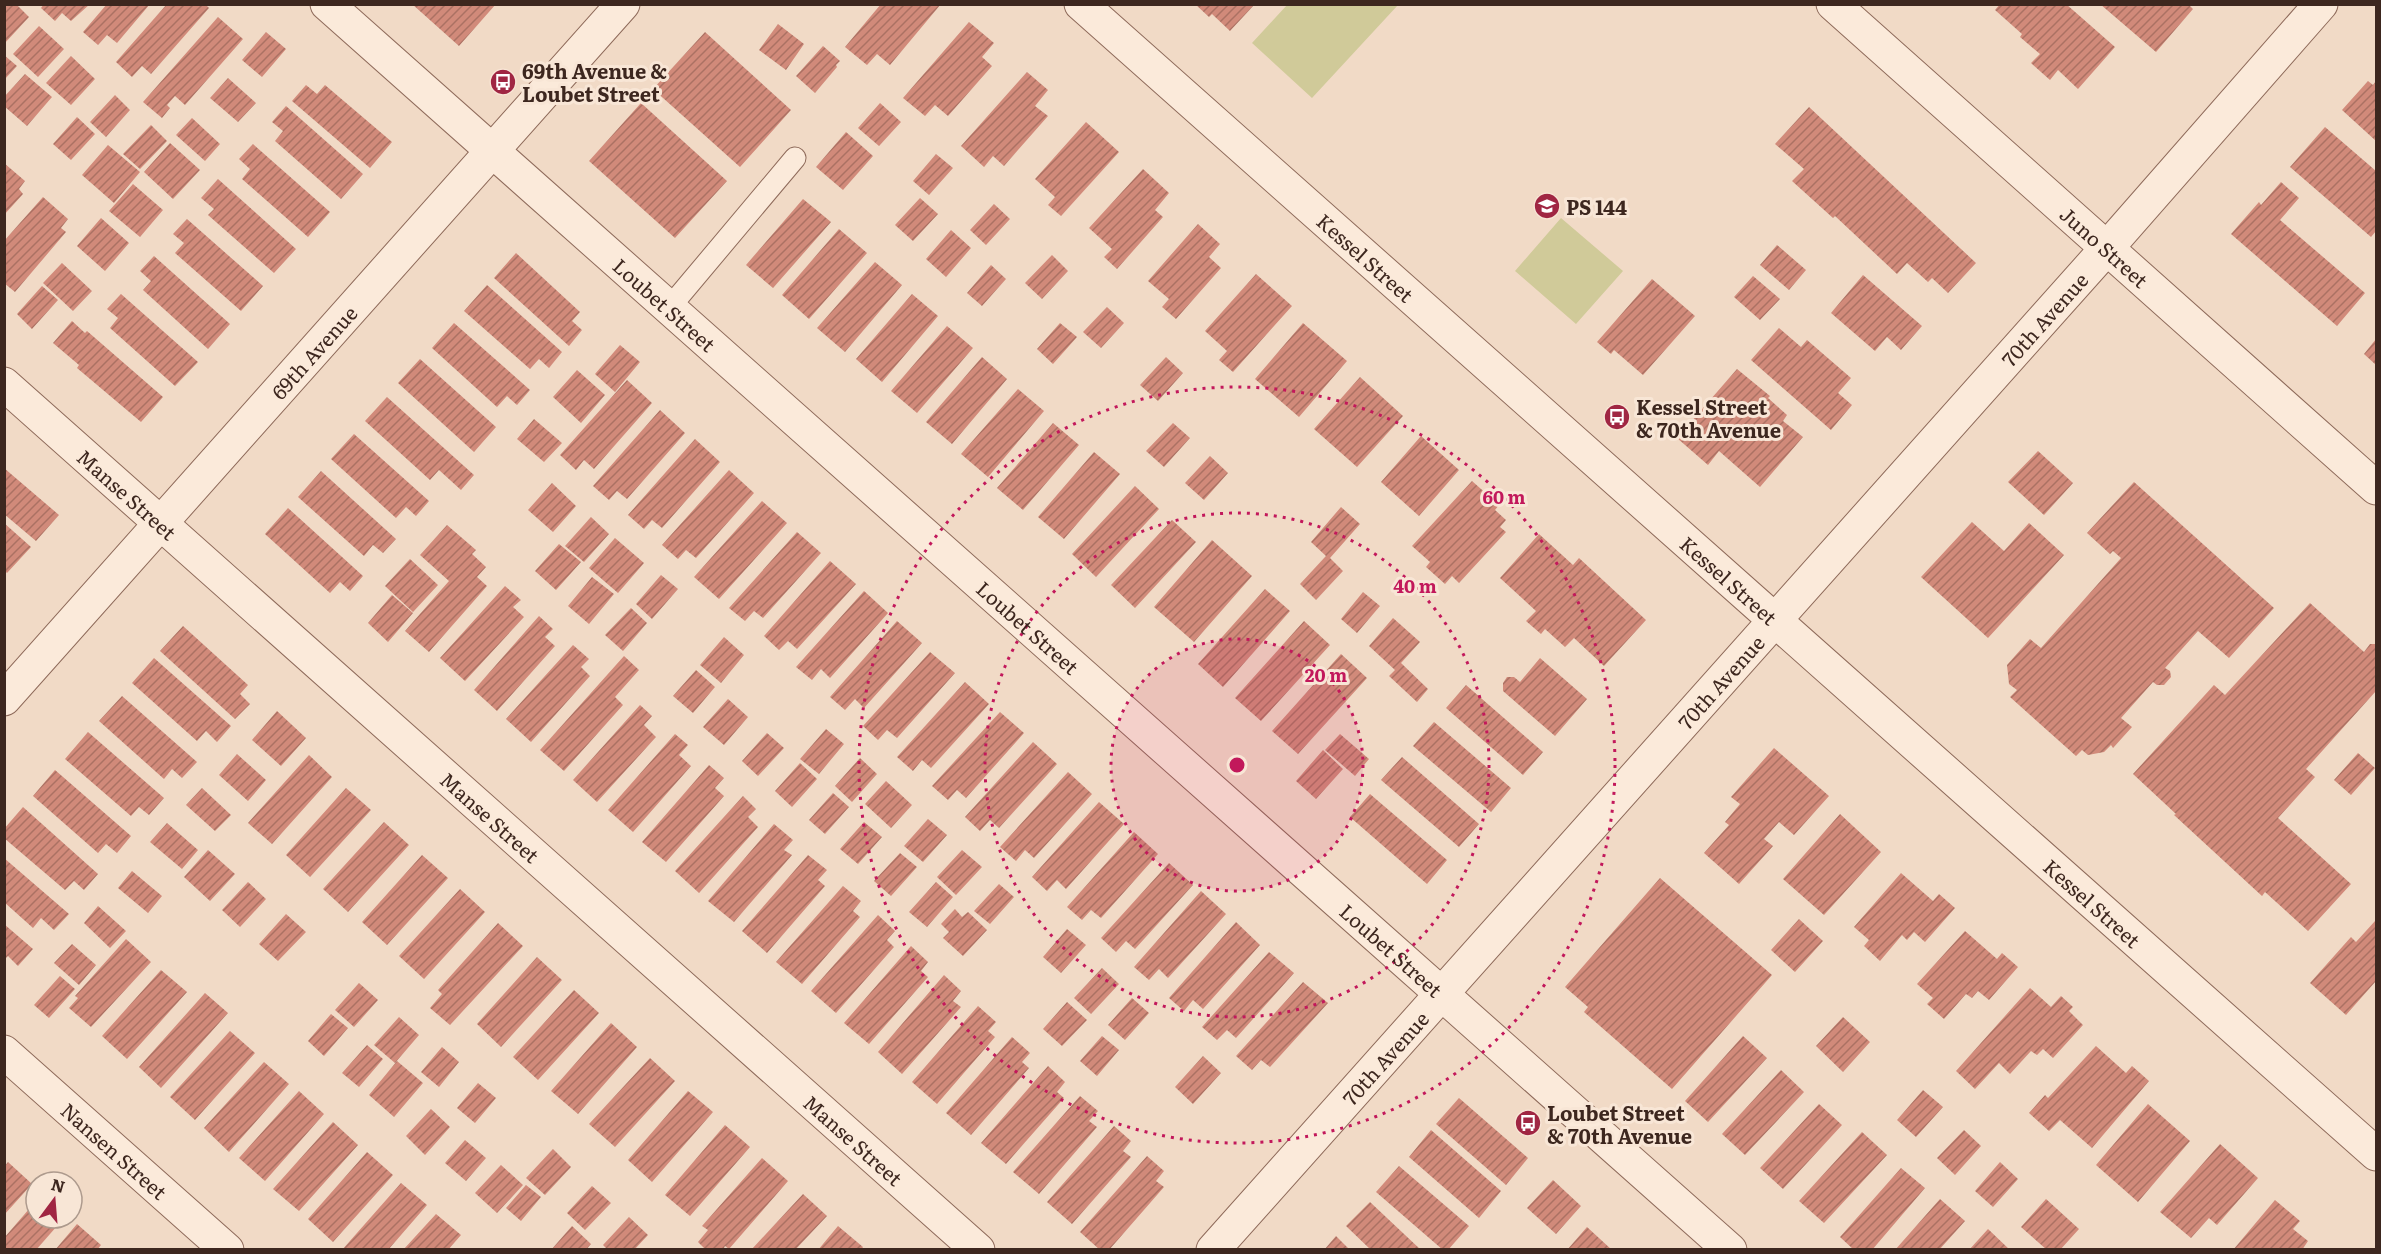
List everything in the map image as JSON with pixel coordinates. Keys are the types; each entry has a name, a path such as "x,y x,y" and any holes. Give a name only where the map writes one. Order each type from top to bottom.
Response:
{"street":[{"name":"69th Avenue","path":"4,699 623,4"},
{"name":"Kessel Street","path":"1081,4 2376,1154"},
{"name":"Juno Street","path":"1833,4 2376,488"},
{"name":"70th Avenue","path":"1213,1250 2107,248 2321,4"},
{"name":"Loubet Street","path":"329,5 1730,1250"},
{"name":"Manse Street","path":"4,384 978,1250"},
{"name":"Nansen Street","path":"4,1052 227,1250"}],"lane":[{"path":"669,308 795,158"}],"shaded area":[{"path":"1287,5 1398,5 1312,98 1252,43"},
{"path":"1561,218 1623,271 1576,324 1515,271"}],"building":[{"path":"8,4 16,4 29,17 4,44 4,8"},
{"path":"44,4 90,4 71,21 62,13 55,21 41,8"},
{"path":"107,4 150,4 117,43 107,35 98,45 83,32"},
{"path":"167,4 205,4 209,8 151,74 142,66 132,77 116,62"},
{"path":"412,4 496,4 459,46"},
{"path":"881,4 941,4 890,65 877,54 867,65 845,47"},
{"path":"1195,4 1255,4 1230,31 1212,14 1209,17"},
{"path":"2000,4 2066,4 2115,47 2078,89 2058,70 2050,80 2031,63 2040,54 2020,37 2022,34 1995,10"},
{"path":"2100,4 2188,4 2193,9 2156,52"},
{"path":"218,17 243,39 185,105 175,96 167,105 170,108 162,118 143,102"},
{"path":"969,22 994,43 982,57 992,66 948,116 935,105 925,116 903,98"},
{"path":"778,24 804,44 786,70 759,50"},
{"path":"39,26 64,49 38,77 13,54"},
{"path":"266,32 286,49 262,77 242,60"},
{"path":"705,32 791,110 740,167 653,89"},
{"path":"823,46 840,61 815,93 796,76"},
{"path":"4,55 17,66 4,80"},
{"path":"71,56 95,79 71,105 46,83"},
{"path":"1027,72 1048,90 1035,106 1048,116 1004,166 993,156 984,167 961,146"},
{"path":"25,74 52,97 27,126 4,106 4,97"},
{"path":"228,78 256,103 238,122 210,98"},
{"path":"2368,81 2373,85 2376,81 2376,141 2342,110"},
{"path":"306,85 317,94 325,85 392,142 370,168 292,101"},
{"path":"115,95 130,110 106,137 90,122"},
{"path":"641,103 727,181 675,238 589,161"},
{"path":"880,103 901,122 879,146 858,128"},
{"path":"286,106 363,174 341,199 275,141 283,131 272,122"},
{"path":"1809,107 1976,263 1948,293 1932,278 1928,282 1907,263 1897,274 1835,216 1833,218 1792,181 1804,169 1775,144"},
{"path":"77,117 95,134 71,160 53,144"},
{"path":"192,118 220,144 205,161 176,135"},
{"path":"1086,122 1119,152 1061,216 1048,205 1055,197 1035,179"},
{"path":"151,125 167,141 140,169 123,154"},
{"path":"2325,127 2376,171 2376,231 2371,237 2290,167"},
{"path":"846,132 873,156 843,190 816,167"},
{"path":"170,143 200,170 173,199 144,172"},
{"path":"253,144 330,212 308,237 242,179 250,169 239,159"},
{"path":"108,145 140,172 114,203 82,175"},
{"path":"936,154 953,168 929,195 913,181"},
{"path":"4,163 25,181 19,189 23,194 4,215"},
{"path":"1143,169 1169,193 1155,210 1163,217 1117,269 1104,257 1112,249 1089,228"},
{"path":"218,179 296,249 274,273 208,215 214,209 201,198"},
{"path":"2281,182 2299,198 2280,220 2365,293 2337,326 2231,234 2259,202 2261,205"},
{"path":"133,184 163,210 140,237 109,211"},
{"path":"43,197 68,219 61,228 66,232 15,292 4,283 4,241"},
{"path":"920,198 938,214 913,241 895,225"},
{"path":"803,199 831,222 773,288 746,265"},
{"path":"994,204 1010,219 986,245 970,230"},
{"path":"101,218 129,243 105,271 77,246"},
{"path":"187,219 263,286 241,311 175,253 184,243 173,234"},
{"path":"1198,224 1220,244 1209,257 1221,268 1176,319 1162,307 1169,299 1148,281"},
{"path":"839,229 867,253 809,319 782,295"},
{"path":"951,230 971,248 946,277 926,259"},
{"path":"1777,245 1806,270 1789,290 1760,265"},
{"path":"516,253 580,312 572,321 582,330 569,346 494,278"},
{"path":"1052,255 1068,271 1042,299 1025,283"},
{"path":"154,256 230,324 208,349 143,290 151,281 140,271"},
{"path":"875,262 902,285 845,352 817,328"},
{"path":"62,263 92,291 73,311 43,283"},
{"path":"991,265 1006,279 982,306 967,293"},
{"path":"1256,274 1292,306 1233,372 1219,360 1227,351 1205,331"},
{"path":"1863,275 1922,326 1901,350 1887,337 1875,351 1831,313"},
{"path":"1753,276 1780,299 1760,320 1734,297"},
{"path":"1652,279 1695,316 1643,375 1614,350 1611,354 1597,342"},
{"path":"487,285 562,352 549,368 539,359 530,369 464,311"},
{"path":"42,286 58,300 32,329 17,314"},
{"path":"121,294 198,362 175,386 110,328 118,318 107,309"},
{"path":"912,294 938,316 882,382 856,359"},
{"path":"1107,307 1124,323 1101,348 1083,332"},
{"path":"72,321 85,333 87,331 163,397 141,422 77,368 79,365 53,343"},
{"path":"454,323 530,390 517,405 507,396 497,407 432,348"},
{"path":"1060,323 1077,337 1053,364 1037,349"},
{"path":"1303,323 1347,361 1299,417 1255,379"},
{"path":"947,326 973,348 917,413 891,391"},
{"path":"1779,328 1801,347 1807,340 1851,378 1838,393 1852,405 1831,430 1751,360"},
{"path":"2376,339 2376,365 2364,354"},
{"path":"620,345 640,362 615,392 595,374"},
{"path":"982,357 1007,379 952,444 926,422"},
{"path":"1166,357 1183,373 1158,401 1140,385"},
{"path":"420,359 496,427 474,452 398,383"},
{"path":"1737,369 1770,396 1768,398 1787,415 1783,421 1803,437 1760,487 1719,451 1708,465 1677,438"},
{"path":"577,370 605,395 581,423 553,397"},
{"path":"1360,377 1403,416 1357,467 1314,429"},
{"path":"627,380 652,403 594,469 584,460 576,470 560,455"},
{"path":"1018,389 1044,411 988,477 961,454"},
{"path":"387,397 474,475 461,490 439,470 430,480 365,421"},
{"path":"660,410 685,433 627,499 617,491 609,500 593,486"},
{"path":"534,419 562,443 544,462 517,439"},
{"path":"1053,423 1079,445 1023,510 997,488"},
{"path":"1173,423 1190,438 1164,467 1146,451"},
{"path":"354,434 429,501 416,516 406,507 396,518 331,459"},
{"path":"1421,436 1459,470 1419,516 1381,482"},
{"path":"695,439 720,462 662,528 652,520 644,529 628,515"},
{"path":"2038,451 2073,483 2044,515 2008,482"},
{"path":"1094,452 1120,474 1064,539 1038,517"},
{"path":"1210,456 1228,473 1204,500 1185,483"},
{"path":"4,468 59,515 36,541 4,514"},
{"path":"729,470 754,493 696,558 686,550 678,559 662,545"},
{"path":"321,471 396,539 383,553 373,545 364,556 298,497"},
{"path":"1472,481 1499,505 1495,510 1506,520 1500,527 1506,532 1459,583 1452,576 1445,584 1426,567 1430,562 1412,546"},
{"path":"2134,482 2274,608 2229,658 2198,631 2165,668 2170,671 2171,677 2164,685 2157,685 2153,682 2121,718 2132,727 2113,748 2111,745 2104,752 2088,755 2082,750 2076,756 2010,697 2017,690 2009,684 2007,665 2030,639 2041,648 2121,558 2113,551 2110,554 2087,533"},
{"path":"552,483 576,506 553,532 528,510"},
{"path":"1135,486 1159,509 1096,577 1072,554"},
{"path":"762,501 787,523 719,599 694,577"},
{"path":"1341,507 1360,524 1330,558 1343,571 1316,600 1300,584 1326,556 1311,542"},
{"path":"288,508 363,576 350,591 340,582 330,593 265,534"},
{"path":"591,517 609,534 584,562 565,546"},
{"path":"1172,520 1196,542 1135,608 1111,585"},
{"path":"1972,522 2004,551 2029,523 2064,555 1988,638 1921,577"},
{"path":"4,523 31,547 7,573 4,570"},
{"path":"447,525 476,550 472,554 486,567 477,577 487,586 429,652 405,631 449,581 420,555"},
{"path":"797,532 821,553 763,618 754,611 745,621 729,608"},
{"path":"1539,534 1573,565 1579,558 1646,620 1604,666 1574,638 1565,647 1545,629 1541,634 1526,621 1536,611 1500,578"},
{"path":"615,538 644,563 618,593 589,568"},
{"path":"1212,540 1252,576 1194,642 1154,607"},
{"path":"559,544 581,562 556,590 535,571"},
{"path":"410,559 438,585 413,612 385,586"},
{"path":"830,561 856,584 797,649 788,641 779,650 764,636"},
{"path":"661,575 678,589 652,619 636,604"},
{"path":"592,577 614,594 589,624 568,606"},
{"path":"505,586 521,600 513,607 524,617 465,681 440,658"},
{"path":"1265,589 1290,611 1223,687 1198,664"},
{"path":"864,591 888,613 830,678 821,669 812,680 796,667"},
{"path":"1363,592 1380,606 1357,633 1341,619"},
{"path":"392,595 413,613 388,642 368,623"},
{"path":"2310,603 2364,652 2370,644 2376,644 2376,691 2306,769 2315,777 2278,818 2351,884 2308,931 2265,892 2262,896 2133,774 2214,685 2225,695"},
{"path":"631,608 647,623 623,651 605,635"},
{"path":"539,616 553,629 545,637 555,646 497,711 474,690"},
{"path":"1393,618 1420,642 1401,663 1428,689 1417,702 1389,676 1395,670 1369,646"},
{"path":"897,621 922,643 864,708 855,699 845,710 830,697"},
{"path":"1304,621 1330,645 1261,721 1235,698"},
{"path":"183,626 248,685 240,694 250,704 235,719 160,651"},
{"path":"724,637 744,655 721,683 700,665"},
{"path":"573,645 589,659 581,667 590,676 531,742 506,719"},
{"path":"930,652 955,673 897,738 887,730 878,740 863,726"},
{"path":"1341,654 1367,678 1298,754 1272,731"},
{"path":"624,656 639,670 615,697 623,705 564,771 540,750"},
{"path":"154,658 231,726 217,742 206,731 197,741 132,683"},
{"path":"1540,658 1587,699 1555,736 1503,691 1503,683 1507,677 1514,677 1520,682"},
{"path":"696,670 715,687 693,713 673,696"},
{"path":"965,682 989,704 931,768 922,760 913,771 897,757"},
{"path":"1466,685 1543,752 1523,775 1446,708"},
{"path":"122,696 197,762 182,778 172,769 164,779 99,721"},
{"path":"728,699 748,717 724,745 703,727"},
{"path":"640,705 652,716 644,725 656,737 597,802 573,780"},
{"path":"277,711 306,738 281,766 252,740"},
{"path":"1000,712 1024,733 966,798 957,790 948,800 932,786"},
{"path":"1434,722 1511,788 1491,812 1413,746"},
{"path":"826,729 844,744 819,774 800,759"},
{"path":"88,732 164,798 149,815 139,807 131,816 65,759"},
{"path":"767,733 784,748 758,776 742,761"},
{"path":"675,734 688,745 679,755 691,766 633,832 608,810"},
{"path":"1340,734 1369,759 1355,776 1325,750"},
{"path":"1033,742 1057,764 999,828 990,820 980,831 965,817"},
{"path":"1774,748 1829,796 1794,835 1779,822 1764,839 1773,846 1739,884 1704,853 1729,825 1725,822 1740,804 1731,797"},
{"path":"1323,750 1343,769 1316,799 1296,781"},
{"path":"2358,753 2375,768 2351,795 2334,780"},
{"path":"237,754 266,780 248,801 219,775"},
{"path":"309,755 332,777 272,844 248,823"},
{"path":"1402,757 1479,824 1459,847 1381,780"},
{"path":"860,758 877,774 852,802 835,786"},
{"path":"800,763 817,779 792,807 775,791"},
{"path":"709,765 724,778 715,788 724,796 666,862 642,842"},
{"path":"55,770 131,836 117,853 106,844 98,853 33,796"},
{"path":"1068,772 1092,794 1034,858 1025,850 1016,861 1000,847"},
{"path":"886,781 912,805 891,828 865,804"},
{"path":"202,788 231,815 215,831 186,805"},
{"path":"346,788 371,810 310,877 286,855"},
{"path":"833,793 849,807 825,834 809,820"},
{"path":"1370,794 1447,860 1427,884 1350,817"},
{"path":"743,796 756,809 748,817 758,827 699,893 675,871"},
{"path":"1099,802 1124,824 1066,889 1057,880 1047,891 1032,877"},
{"path":"23,807 98,874 84,890 74,881 65,890 4,838 4,829"},
{"path":"1840,814 1881,852 1824,915 1783,879"},
{"path":"928,819 947,835 923,862 904,846"},
{"path":"384,822 409,845 348,912 323,889"},
{"path":"864,822 882,837 858,864 840,849"},
{"path":"167,823 198,850 182,869 150,842"},
{"path":"774,824 793,840 784,850 792,855 734,922 708,901"},
{"path":"1134,832 1158,854 1101,918 1091,910 1082,920 1067,907"},
{"path":"208,850 235,874 210,901 184,877"},
{"path":"962,850 982,867 956,895 937,877"},
{"path":"900,853 917,867 891,896 874,881"},
{"path":"422,855 448,878 387,945 362,922"},
{"path":"808,855 827,870 818,880 825,886 767,953 742,931"},
{"path":"4,858 69,914 54,930 41,918 33,928 4,902"},
{"path":"1169,863 1193,885 1135,949 1126,941 1116,952 1101,938"},
{"path":"132,871 162,896 148,913 118,888"},
{"path":"1901,873 1933,901 1939,894 1955,908 1925,942 1914,932 1907,940 1902,935 1880,961 1864,946 1869,940 1854,927"},
{"path":"1660,878 1772,975 1672,1089 1584,1012 1588,1007 1565,987"},
{"path":"248,882 266,899 240,927 222,910"},
{"path":"936,882 953,897 927,927 909,912"},
{"path":"999,884 1014,897 990,924 974,911"},
{"path":"843,886 861,901 853,911 860,917 802,984 776,962"},
{"path":"460,889 485,912 424,979 399,956"},
{"path":"1201,891 1226,914 1168,978 1159,969 1149,980 1134,967"},
{"path":"98,906 126,931 110,948 84,923"},
{"path":"955,909 962,917 968,912 987,930 963,956 943,938 949,932 941,924"},
{"path":"286,914 306,932 278,961 259,944"},
{"path":"878,915 895,931 887,940 894,947 836,1013 811,991"},
{"path":"1799,919 1823,941 1795,972 1771,950"},
{"path":"2375,921 2376,981 2346,1015 2310,983 2351,937 2356,942"},
{"path":"1236,922 1260,945 1203,1009 1193,1000 1184,1011 1169,998"},
{"path":"498,923 523,946 450,1025 430,1008 442,994 438,990"},
{"path":"4,924 33,949 18,966 8,956 4,960"},
{"path":"1067,929 1086,945 1061,973 1043,957"},
{"path":"1965,931 1997,959 2002,953 2018,967 1989,1000 1978,991 1972,998 1966,994 1944,1019 1927,1004 1933,998 1917,984"},
{"path":"126,939 151,962 91,1027 69,1008 78,998 75,996"},
{"path":"72,944 96,965 79,985 54,963"},
{"path":"911,946 928,962 921,971 928,977 869,1044 844,1023"},
{"path":"1269,952 1294,973 1236,1038 1227,1030 1217,1040 1202,1027"},
{"path":"537,957 562,980 501,1047 477,1024"},
{"path":"1102,968 1119,984 1091,1014 1074,998"},
{"path":"161,970 187,992 127,1059 102,1036"},
{"path":"944,975 961,991 953,1001 961,1007 902,1074 878,1052"},
{"path":"60,976 75,989 49,1018 34,1005"},
{"path":"1303,982 1328,1003 1270,1067 1261,1060 1252,1070 1236,1056"},
{"path":"359,983 378,1000 354,1027 335,1010"},
{"path":"2030,988 2051,1007 2061,996 2073,1007 2069,1011 2083,1025 2053,1058 2043,1049 2037,1055 2031,1051 2010,1074 1999,1063 1975,1089 1956,1071"},
{"path":"574,990 599,1013 538,1080 513,1057"},
{"path":"205,993 228,1013 161,1088 139,1067"},
{"path":"1132,998 1149,1013 1125,1040 1108,1025"},
{"path":"1067,1002 1087,1020 1062,1046 1043,1029"},
{"path":"978,1006 996,1022 988,1031 995,1037 937,1104 912,1082"},
{"path":"331,1014 348,1028 324,1056 308,1041"},
{"path":"399,1017 419,1035 395,1063 374,1045"},
{"path":"1843,1017 1870,1042 1843,1072 1816,1046"},
{"path":"611,1023 637,1047 578,1114 551,1091"},
{"path":"230,1031 255,1053 195,1120 170,1097"},
{"path":"1102,1036 1119,1050 1097,1076 1080,1061"},
{"path":"1743,1036 1767,1058 1708,1122 1685,1101"},
{"path":"1012,1037 1030,1053 1022,1062 1029,1068 971,1135 946,1113"},
{"path":"367,1045 383,1059 359,1087 342,1073"},
{"path":"2096,1046 2126,1073 2132,1066 2149,1081 2092,1148 2060,1120 2049,1131 2029,1113 2045,1095 2048,1098"},
{"path":"442,1047 459,1062 439,1087 421,1072"},
{"path":"1203,1056 1221,1073 1193,1104 1175,1087"},
{"path":"650,1058 675,1081 615,1147 589,1124"},
{"path":"397,1061 423,1083 394,1117 369,1095"},
{"path":"264,1062 289,1084 229,1152 204,1128"},
{"path":"1048,1066 1065,1082 1057,1092 1064,1098 1006,1164 981,1143"},
{"path":"1781,1070 1804,1092 1745,1155 1722,1134"},
{"path":"478,1083 496,1098 475,1123 457,1108"},
{"path":"1923,1090 1943,1107 1916,1137 1897,1120"},
{"path":"299,1091 324,1114 265,1181 239,1158"},
{"path":"688,1091 713,1112 652,1182 628,1160"},
{"path":"1080,1096 1098,1111 1089,1121 1097,1127 1039,1194 1013,1172"},
{"path":"1459,1098 1528,1158 1506,1185 1436,1124"},
{"path":"1819,1104 1842,1125 1783,1189 1760,1168"},
{"path":"2148,1104 2190,1141 2138,1202 2096,1165"},
{"path":"431,1109 450,1127 425,1155 406,1136"},
{"path":"333,1122 358,1145 299,1211 273,1189"},
{"path":"725,1125 750,1147 690,1216 665,1195"},
{"path":"1114,1126 1131,1141 1123,1151 1131,1157 1072,1224 1047,1202"},
{"path":"1431,1130 1501,1191 1479,1218 1409,1157"},
{"path":"1964,1130 1981,1146 1955,1175 1937,1158"},
{"path":"1862,1132 1887,1155 1824,1223 1799,1201"},
{"path":"465,1140 486,1158 466,1181 445,1163"},
{"path":"2220,1144 2258,1178 2217,1225 2209,1218 2191,1238 2160,1212"},
{"path":"553,1149 571,1167 545,1195 526,1178"},
{"path":"367,1152 393,1175 333,1242 308,1219"},
{"path":"1147,1156 1164,1171 1156,1181 1164,1187 1109,1250 1100,1250 1080,1232"},
{"path":"762,1158 788,1181 729,1249 725,1246 723,1250 706,1250 698,1242 708,1230 702,1226"},
{"path":"8,1162 24,1177 24,1193 4,1215 4,1167"},
{"path":"2000,1162 2018,1179 1993,1207 1975,1191"},
{"path":"501,1165 523,1185 497,1213 475,1193"},
{"path":"1399,1166 1469,1226 1448,1250 1443,1250 1376,1192"},
{"path":"1901,1168 1925,1188 1872,1250 1854,1250 1840,1237"},
{"path":"1553,1180 1581,1206 1556,1234 1527,1208"},
{"path":"401,1183 427,1205 388,1250 342,1250"},
{"path":"526,1185 541,1197 521,1221 506,1208"},
{"path":"592,1186 611,1203 585,1230 567,1213"},
{"path":"803,1194 827,1216 795,1250 751,1250"},
{"path":"1940,1199 1965,1221 1939,1250 1895,1250"},
{"path":"2046,1199 2079,1229 2060,1250 2047,1250 2021,1227"},
{"path":"2275,1200 2300,1221 2293,1229 2308,1241 2302,1250 2233,1250"},
{"path":"1370,1202 1421,1250 1371,1250 1346,1226"},
{"path":"436,1214 461,1235 448,1250 403,1250"},
{"path":"24,1215 24,1230 54,1230 36,1250 4,1250 4,1238"},
{"path":"629,1217 648,1235 634,1250 608,1250 603,1245"},
{"path":"572,1226 591,1244 586,1250 551,1250"},
{"path":"838,1226 863,1247 861,1250 818,1250"},
{"path":"1587,1227 1612,1250 1567,1250"},
{"path":"1988,1229 2010,1250 1969,1250"},
{"path":"72,1230 84,1230 101,1245 97,1250 55,1250"},
{"path":"1336,1236 1350,1250 1324,1250"}],"place":[{"name":"69th Avenue & Loubet Street","path":"503,82"},
{"name":"PS 144","path":"1547,206"},
{"name":"Kessel Street & 70th Avenue","path":"1617,417"},
{"name":"Loubet Street & 70th Avenue","path":"1528,1123"}]}
